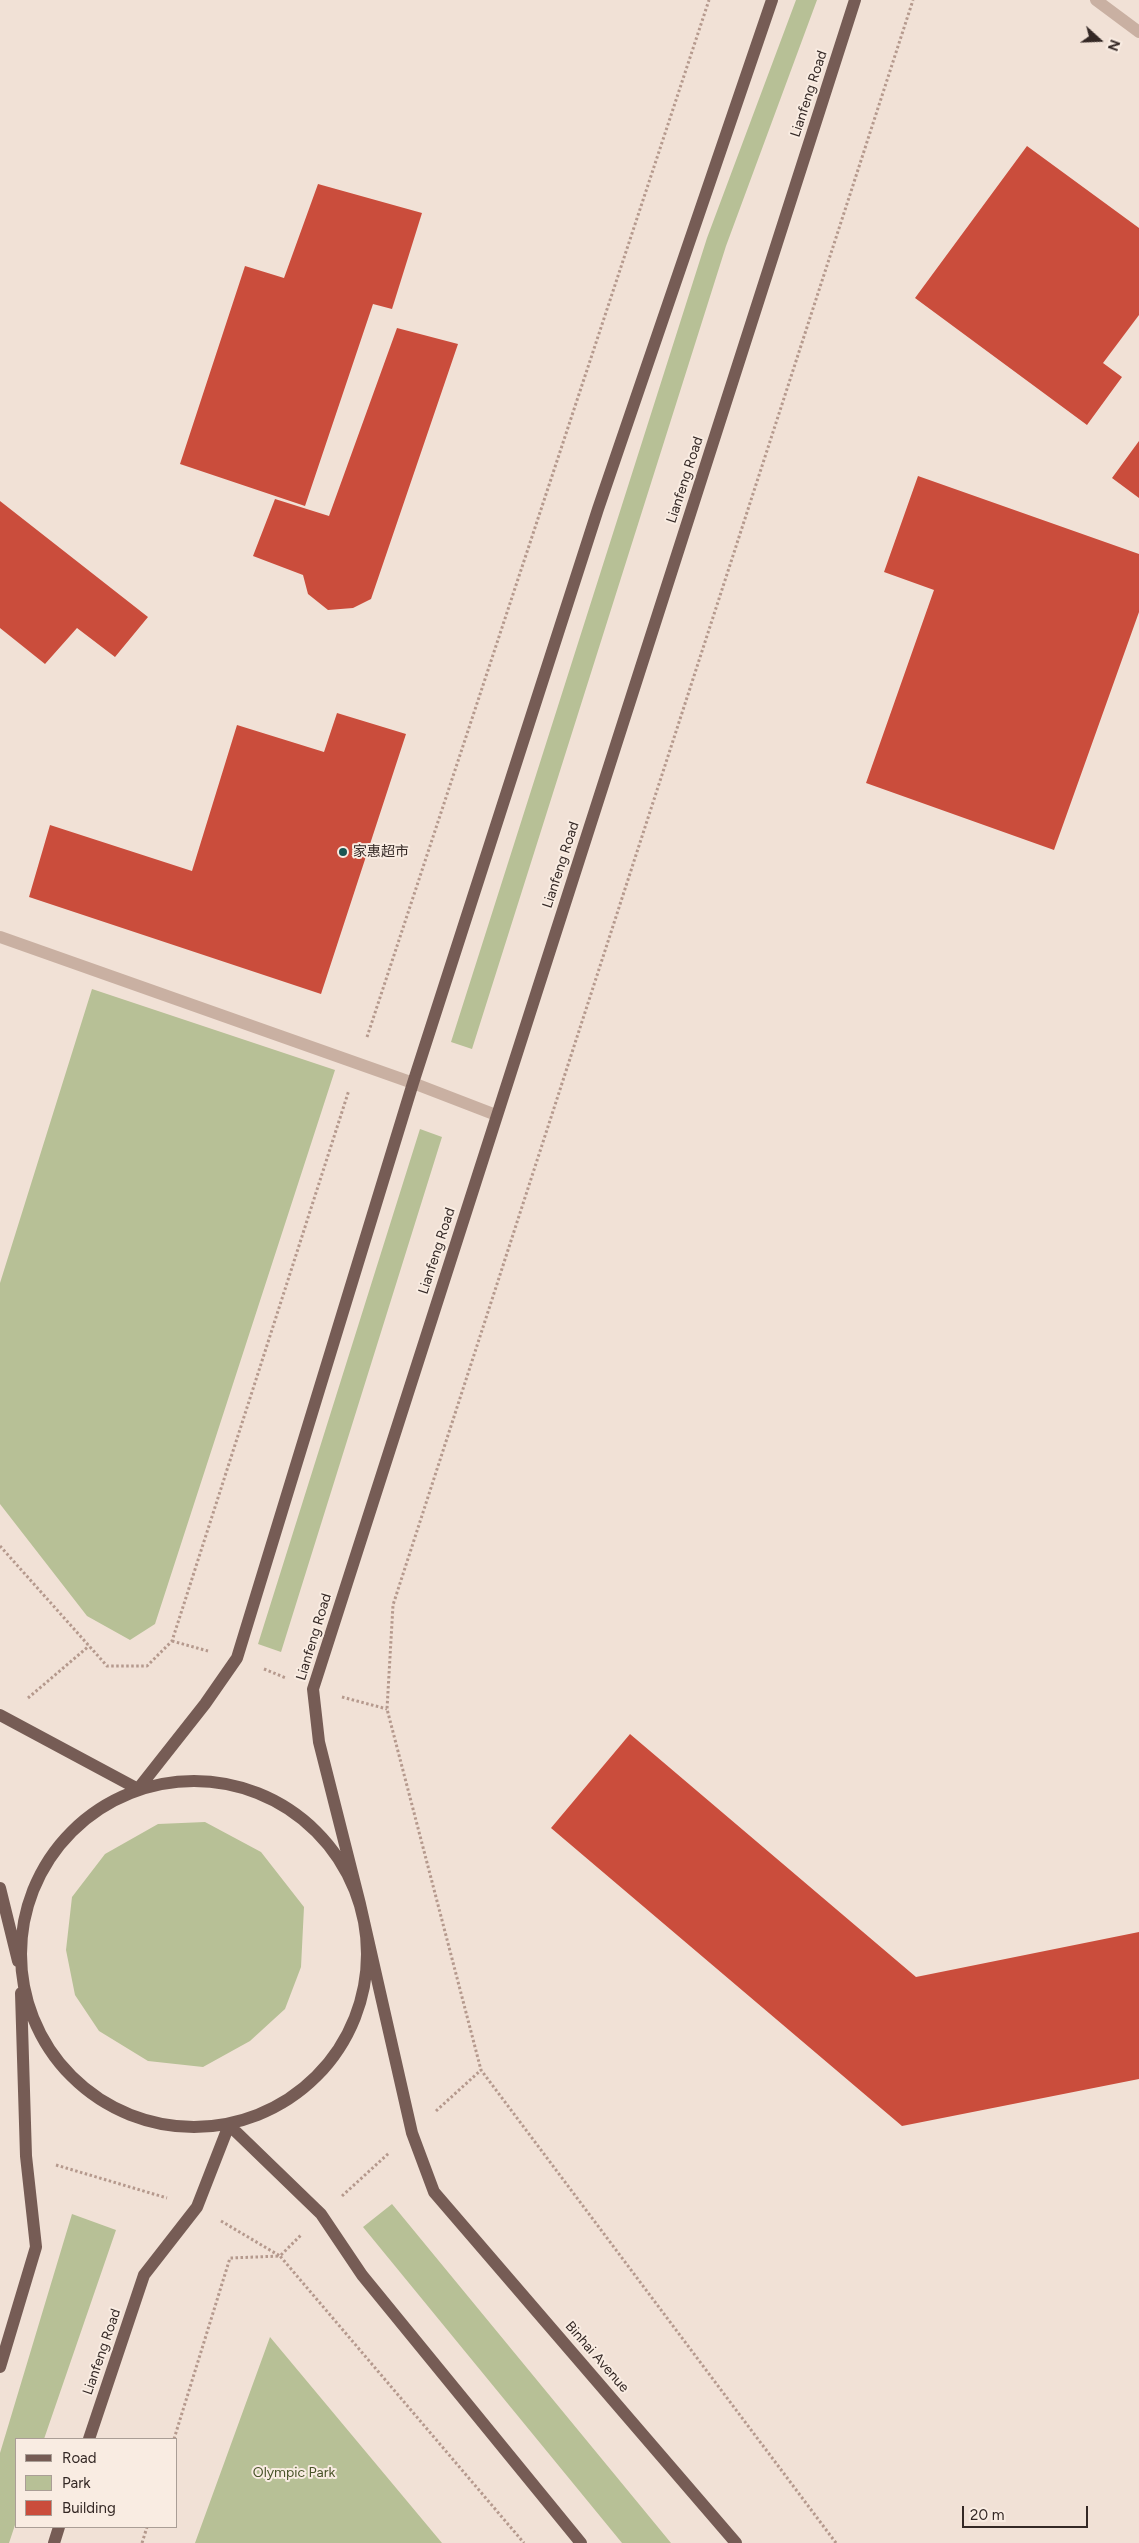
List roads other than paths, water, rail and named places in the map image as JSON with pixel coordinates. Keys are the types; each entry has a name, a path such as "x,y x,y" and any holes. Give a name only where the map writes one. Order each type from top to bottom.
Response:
{"main road":[{"path":"138,1789 205,1704 238,1658 413,1083 598,509 772,0"},
{"name":"Lianfeng Road","path":"360,1904 319,1742 313,1689 855,0"},
{"path":"2,1717 138,1789"},
{"path":"0,1888 20,1972 36,2028 69,2076 116,2110 171,2128 229,2125 283,2104 327,2067 356,2017 367,1961 360,1904 336,1854 297,1814 248,1788 192,1780 138,1789 86,1817 48,1861 24,1914 20,1972 26,2156 36,2247 0,2367"},
{"name":"Binhai Avenue","path":"360,1904 412,2133 434,2192 736,2543"},
{"path":"229,2125 321,2214 362,2275 581,2543"},
{"name":"Lianfeng Road","path":"89,2438 144,2275 197,2207 229,2125"},
{"path":"54,2543 59,2528"}],"street":[{"path":"1096,0 1139,32"},
{"path":"0,937 413,1083 496,1115"}],"place":[{"name":"家惠超市","path":"343,852"}],"park label":[{"name":"Olympic Park","path":"294,2473"}]}
